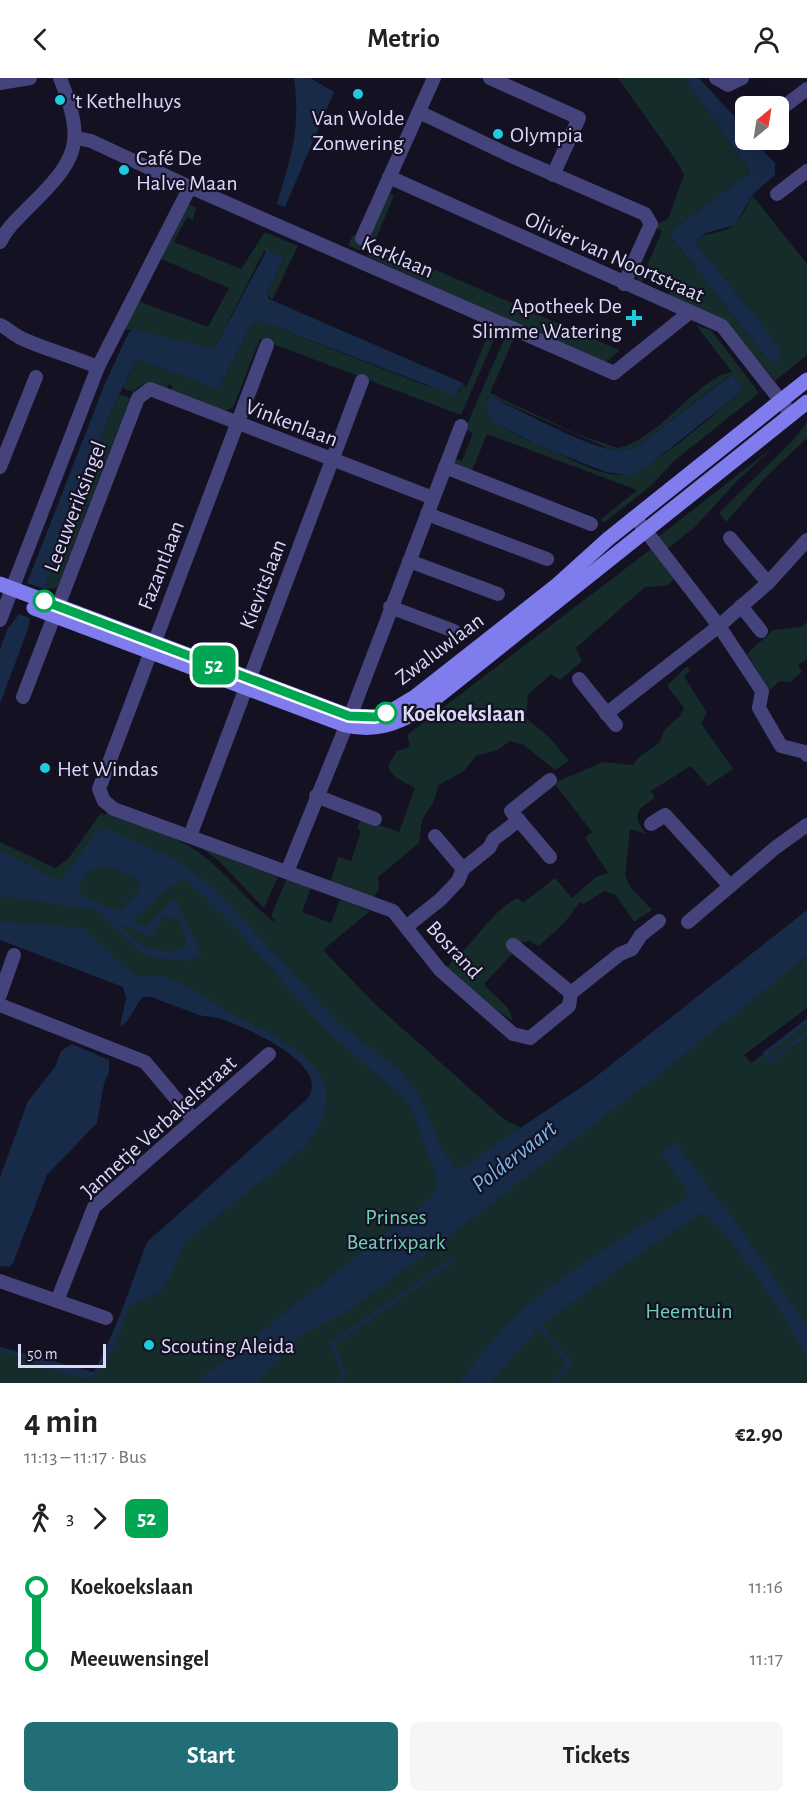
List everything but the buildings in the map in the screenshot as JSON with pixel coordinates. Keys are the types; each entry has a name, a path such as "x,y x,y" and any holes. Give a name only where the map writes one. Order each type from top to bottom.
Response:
{"main road":[{"name":"Zwaluwlaan","path":"347,721 375,717 390,712 415,697 556,586 635,517 807,380"},
{"name":"Zwaluwlaan","path":"5,592 364,729 378,728 399,722 422,710 807,402"}],"street":[{"path":"0,83 30,78"},
{"path":"0,242 5,232 50,186 67,162 77,138 73,111 60,78"},
{"path":"362,237 434,78"},
{"path":"490,78 579,118 554,175"},
{"path":"716,78 728,84 742,78"},
{"path":"789,102 802,92 807,108"},
{"path":"419,112 554,175 645,213 651,224 624,284"},
{"name":"Kerklaan","path":"77,138 91,141 190,187 614,373 690,312"},
{"path":"777,194 807,171"},
{"name":"Olivier van Noortstraat","path":"389,177 722,326 791,414"},
{"path":"0,620 5,592 98,367 190,187"},
{"path":"0,325 11,334 98,367"},
{"name":"Fazantlaan","path":"104,801 99,789 267,345"},
{"path":"0,467 36,377"},
{"name":"Kievitslaan","path":"190,836 362,381"},
{"name":"Vinkenlaan","path":"138,398 150,389 433,498"},
{"name":"Leeuweriksingel","path":"23,697 138,398"},
{"path":"287,872 461,426"},
{"path":"445,467 591,524"},
{"path":"427,514 547,559"},
{"path":"635,517 719,626 762,691 759,708 781,746 805,752 807,755"},
{"path":"730,538 768,583"},
{"path":"606,714 719,626 768,583 807,540"},
{"path":"409,561 498,594"},
{"path":"741,606 761,631"},
{"path":"390,607 454,632"},
{"path":"579,679 616,725"},
{"path":"550,780 512,812 550,857"},
{"path":"316,796 375,819"},
{"name":"Bosrand","path":"104,801 114,809 393,911 440,970 513,1034 530,1038 569,1006 571,993 620,954 632,949 641,935 659,921"},
{"path":"651,824 665,815 730,886"},
{"path":"406,927 441,899 458,881 463,870 489,848 494,839 519,820"},
{"path":"688,922 807,825"},
{"path":"435,836 463,870"},
{"name":"Bosrand","path":"513,945 571,993"},
{"path":"0,995 14,955"},
{"path":"0,1005 145,1062 194,1119"},
{"name":"Jannetje Verbakelstraat","path":"57,1301 94,1206 269,1054"},
{"path":"0,1281 106,1318"}],"green space":[{"path":"618,78 684,78 751,172 679,225 672,238 768,360 760,321 695,242 735,224 752,195 807,264 807,355 775,381 726,323 668,295 671,288 646,277 641,282 637,282 638,274 643,275 662,231 654,227 668,219 684,175"},
{"path":"389,192 394,196 374,243 366,245 363,252 348,245 353,235 367,242"},
{"path":"189,204 196,208 193,220 187,217 174,242 241,269 265,232 298,246 272,300 267,294 284,258 264,251 214,349 124,329 138,301 208,327 229,288 161,259"},
{"path":"381,246 619,350 605,363 367,256 370,250"},
{"path":"260,321 427,386 459,393 463,383 466,388 490,330 497,333 461,415 260,339 233,407 225,411 171,390 173,386 169,384 167,389 145,384 133,392 123,388 135,362 139,360 218,389 252,324"},
{"path":"696,325 712,331 759,393 674,461 653,484 605,522 600,520 637,490 487,434 472,471 452,464 454,458 462,461 473,433 465,429 505,337 513,340 490,393 577,434 618,448 649,433 707,384 732,372","holes":["731,374 741,387 741,392 664,454 633,472 621,475 593,469 521,437 496,421 485,407 489,396 610,449 625,451 638,446"]},
{"path":"120,394 130,398 57,588 44,589 109,416"},
{"path":"807,422 807,438 767,476 726,522 719,513 795,438"},
{"path":"776,445 737,481 695,527 667,549 658,537"},
{"path":"651,549 675,579 666,586 645,587 576,648 582,661 560,680 551,674 528,695 526,718 549,737 569,761 555,770 524,745 510,741 498,750 476,756 464,771 439,785 433,803 422,820 419,843 378,877 379,889 374,897 331,881 338,857 351,861 361,831 357,828 361,819 399,832 415,788 395,777 388,766 397,751 410,747 407,735"},
{"path":"807,622 807,659 798,665 802,672 790,682 780,681 770,690 747,654 773,630 801,627"},
{"path":"687,666 690,670 684,676 707,713 701,723 733,769 708,786 691,766 651,791 655,798 643,806 637,817 646,834 630,829 625,876 631,888 652,910 634,922 616,895 604,891 584,904 580,902 565,922 539,946 530,941 523,942 484,984 509,1010 513,1021 485,1002 447,969 494,916 517,898 523,903 555,878 572,898 596,877 608,873 585,838 592,832 554,783 603,762 633,765 639,757 660,742 664,730 681,715 684,708 667,686"},
{"name":"Prinses Beatrixpark","path":"108,812 185,844 209,860 277,924 271,916 287,878 311,888 302,912 331,923 340,899 370,911 323,950 375,1004 505,1120 563,1148 807,956 807,1008 744,1055 751,1063 807,1022 807,1383 0,1383 0,1348 88,1375 95,1373 152,1240 318,1091 306,1063 282,1045 201,1006 0,938 0,842 55,868 68,859 101,813 105,815"},
{"path":"200,847 278,877 264,908 218,860"}],"water":[{"path":"294,78 310,78 334,92 285,207 277,204 295,128"},
{"path":"684,78 699,78 735,117 735,150"},
{"path":"735,150 763,150 775,163 775,175 752,195 735,225 706,233 695,242 760,321 782,353 778,361 768,360 672,238 672,233 679,225 751,172"},
{"path":"267,250 284,258 267,294 269,299 463,383 456,396 260,321 252,324 218,389 139,360 135,362 109,416 44,589 27,583 106,381 129,332 135,330 214,349"},
{"path":"732,374 741,387 741,392 649,465 631,476 606,472 537,445 494,422 485,407 489,396 586,442 615,450 627,450 638,446"},
{"path":"19,614 30,618 28,629 0,704 0,649 7,630"},
{"name":"Poldervaart","path":"104,828 176,859 219,893 339,1023 400,1071 420,1097 443,1151 455,1167 467,1166 589,1082 807,910 807,956 649,1082 439,1244 346,1312 304,1333 256,1383 195,1383 424,1204 436,1189 437,1179 413,1112 405,1098 328,1033 232,924 185,879 165,890 133,920 145,928 175,898 201,954 192,961 153,958 142,954 96,910 0,896 0,850 60,882 95,834","holes":["100,866 117,869 140,882 138,893 120,911 101,905 79,893 80,884 85,876","164,916 181,921 187,945 178,950 159,951 142,944 121,924 147,936 153,934"]},
{"path":"0,921 83,928 136,977 157,976 176,981 296,1050 312,1064 323,1081 327,1100 321,1122 303,1148 187,1240 168,1281 158,1293 130,1305 109,1356 96,1373 87,1379 66,1374 0,1350 0,1347 94,1372 116,1326 147,1242 307,1099 312,1086 308,1073 297,1060 263,1037 230,1022 199,1015 151,997 142,997 126,1023 120,1026 126,998 123,987 0,940"},
{"path":"72,1044 109,1060 109,1072 104,1084 97,1123 47,1175 13,1263 9,1267 0,1266 0,1177 28,1101 55,1067 61,1051"},
{"path":"675,1142 738,1225 807,1327 807,1356 741,1255 712,1220 701,1213 639,1254 540,1326 490,1383 459,1383 499,1334 545,1291 585,1262 690,1195 661,1153"}],"waterway":[{"path":"807,1021 765,1053 771,1061 807,1033"},
{"path":"340,1383 343,1374 332,1344 453,1260"},
{"path":"540,1326 551,1340"},
{"path":"554,1343 569,1363 555,1383"}],"bus line":[{"name":"52","path":"44,601 79,612 349,716 375,717 386,713"}],"place":[{"name":"Van Wolde Zonwering","path":"358,94"},
{"name":"'t Kethelhuys","path":"60,100"},
{"name":"Olympia","path":"498,134"},
{"name":"Café De Halve Maan","path":"124,170"},
{"name":"Apotheek De Slimme Watering","path":"634,318"},
{"name":"Koekoekslaan","path":"386,713"},
{"name":"Het Windas","path":"45,768"},
{"name":"Scouting Aleida","path":"149,1345"}],"park label":[{"name":"Heemtuin","path":"689,1310"}]}
